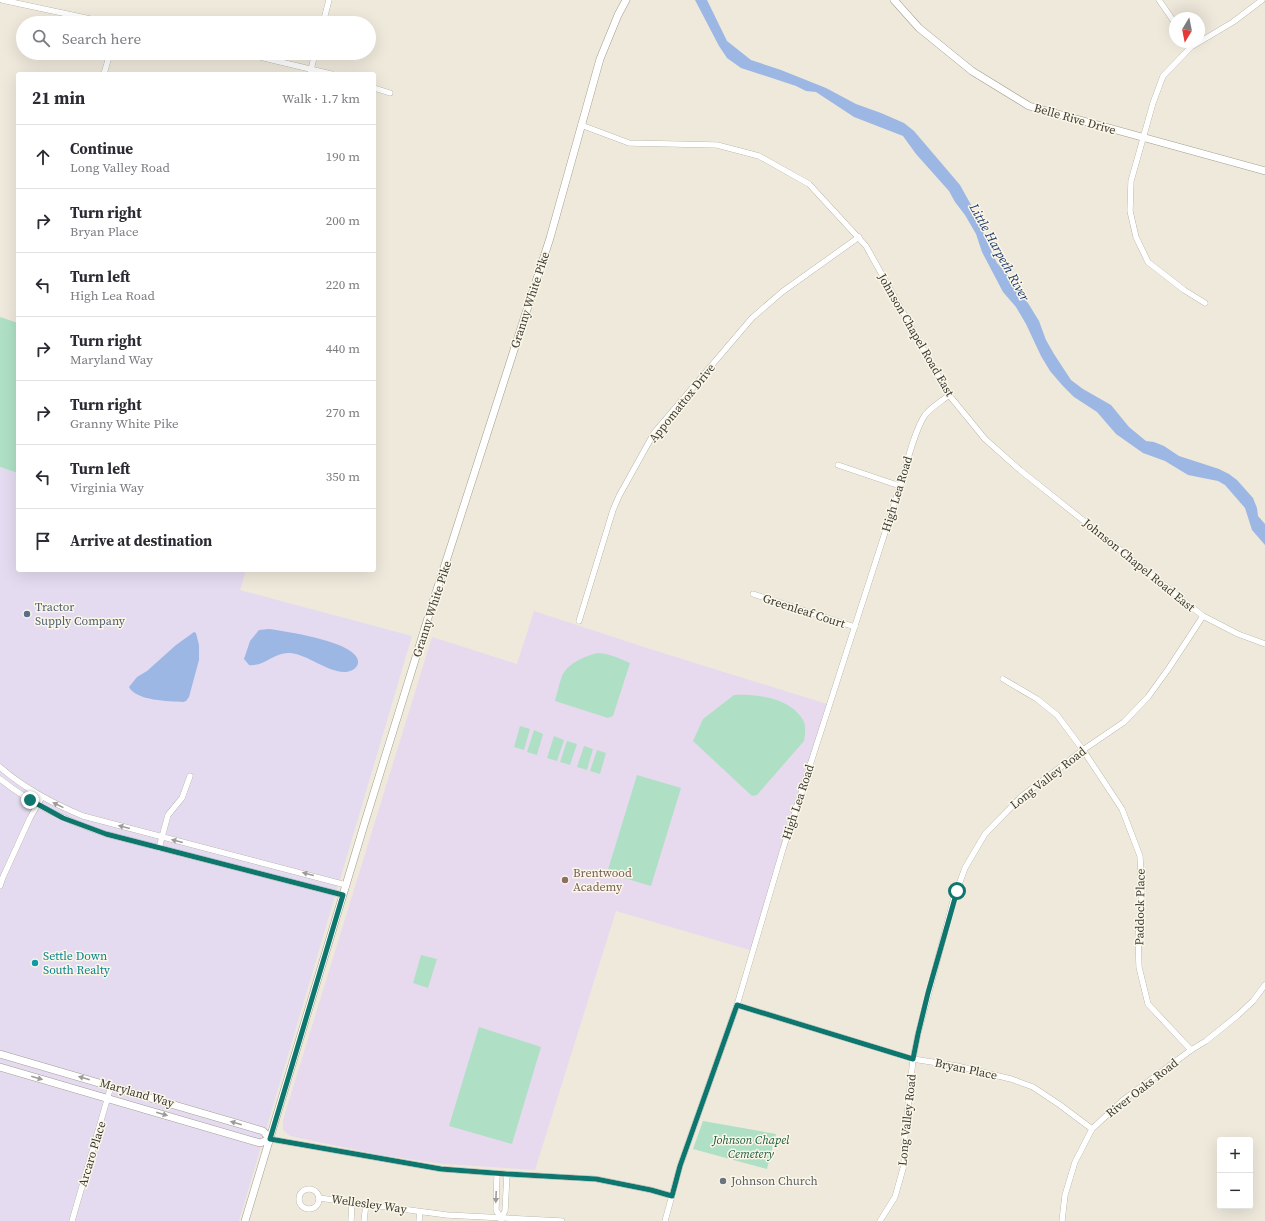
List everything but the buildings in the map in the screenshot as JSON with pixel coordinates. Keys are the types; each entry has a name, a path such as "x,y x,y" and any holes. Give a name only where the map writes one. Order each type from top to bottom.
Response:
{"main road":[{"name":"Granny White Pike","path":"245,1221 432,606 550,238 600,59 618,15 626,0"},
{"name":"Belle Rive Drive","path":"894,0 919,28 972,71 1029,106 1265,171"},
{"name":"Maryland Way","path":"0,1054 263,1131 270,1139 260,1143 0,1067"}],"street":[{"path":"2,0 76,16"},
{"path":"325,16 328,0"},
{"path":"1159,0 1169,14"},
{"path":"1205,36 1233,22 1262,0"},
{"path":"1187,48 1163,76 1153,102 1131,181 1130,212 1136,237 1148,262 1184,290 1204,303"},
{"path":"105,72 108,60"},
{"path":"269,60 311,71 314,60"},
{"path":"376,89 390,93"},
{"name":"Johnson Chapel Road East","path":"581,125 628,143 717,145 759,156 810,184 866,246 949,394 985,439 1203,616 1238,634 1265,644"},
{"name":"Appomattox Drive","path":"579,620 613,510 654,433 752,318 782,292 859,237"},
{"name":"High Lea Road","path":"665,1221 680,1166 737,1005 783,849 911,449 925,414 949,394"},
{"path":"838,466 900,486"},
{"name":"Greenleaf Court","path":"753,594 855,627"},
{"name":"Long Valley Road","path":"880,1221 895,1197 904,1165 905,1136 913,1059 918,1034 953,901 965,868 985,834 1021,797 1124,722 1148,697 1203,616"},
{"name":"Paddock Place","path":"1003,678 1038,699 1057,715 1084,750 1122,809 1140,856 1142,903 1138,936 1139,967 1148,1004 1191,1050"},
{"path":"0,767 13,778 42,797 58,806 83,816 346,885"},
{"path":"159,848 168,815 182,798 190,776"},
{"path":"0,779 52,814 78,825 106,834 343,895"},
{"path":"0,886 30,818 42,797"},
{"name":"River Oaks Road","path":"1062,1221 1065,1195 1075,1162 1092,1130 1122,1101 1191,1050 1206,1041 1238,1015 1253,1001 1265,985"},
{"name":"Bryan Place","path":"737,1005 913,1059 957,1066 1011,1079 1033,1087 1060,1105 1092,1130"},
{"name":"Arcaro Place","path":"72,1221 111,1086"},
{"name":"Maryland Way","path":"270,1139 441,1169 497,1174 596,1179 651,1190 672,1196"},
{"path":"497,1174 496,1210 501,1220"},
{"path":"501,1220 505,1211 507,1174"},
{"name":"Wellesley Way","path":"319,1198 366,1203 447,1215 501,1220 562,1221"},
{"path":"351,1221 352,1202"},
{"path":"364,1221 366,1203"},
{"path":"419,1221 420,1212"}],"shaded area":[{"path":"0,467 16,472 16,572 245,572 240,590 412,636 239,1221 0,1221"},
{"name":"Brentwood Academy","path":"534,611 827,704 753,951 616,911 535,1170 443,1164 380,1155 290,1136 283,1130 283,1120 432,637 517,664"}],"green space":[{"path":"0,317 16,322 16,472 0,467"},
{"path":"598,653 610,655 630,663 613,716 608,718 555,701 562,676 568,667 582,658"},
{"path":"734,695 753,695 774,699 783,703 799,714 805,724 804,741 757,795 752,796 693,741 703,719"},
{"path":"520,726 530,729 524,750 514,747"},
{"path":"534,730 543,734 537,755 527,752"},
{"path":"554,736 564,740 557,761 547,758"},
{"path":"567,741 577,744 570,765 560,762"},
{"path":"584,746 593,749 587,770 577,767"},
{"path":"597,750 606,753 600,774 590,771"},
{"path":"637,775 681,788 651,886 607,873"},
{"path":"421,955 437,959 428,988 413,983"},
{"path":"479,1027 541,1047 512,1144 449,1126"},
{"name":"Johnson Chapel Cemetery","path":"703,1121 776,1134 767,1169 693,1149"}],"water":[{"path":"695,0 707,0 727,41 751,60 826,88 856,104 904,123 914,131 960,185 975,212 997,263 1009,276 1017,291 1028,303 1039,321 1046,340 1071,380 1083,389 1111,405 1129,427 1146,441 1164,446 1179,456 1219,469 1237,480 1253,498 1258,516 1265,524 1265,545 1252,530 1245,508 1225,485 1218,481 1188,475 1165,461 1143,453 1116,434 1097,412 1074,397 1062,385 1050,371 1041,356 1016,307 1003,292 982,252 976,234 965,215 949,191 916,154 903,136 854,117 816,92 806,91 796,86 741,68 727,58 719,46"},
{"path":"269,629 289,632 339,645 355,655 358,664 354,669 348,672 337,671 297,654 284,653 259,664 249,665 244,659 250,641 259,630"},
{"path":"194,632 196,633 199,645 199,660 189,697 186,701 162,701 145,698 133,692 129,687 137,677 147,671 176,645"}],"place":[{"name":"Tractor Supply Company","path":"27,614"},
{"name":"Brentwood Academy","path":"565,880"},
{"name":"Settle Down South Realty","path":"35,963"},
{"name":"Johnson Church","path":"723,1181"}],"route":[{"path":"30,800 52,814 78,825 106,834 343,895 270,1139 441,1169 596,1179 651,1190 672,1196 680,1166 737,1005 913,1059 928,993 957,891"}],"water label":[{"name":"Little Harpeth River","path":"1000,252"}]}
